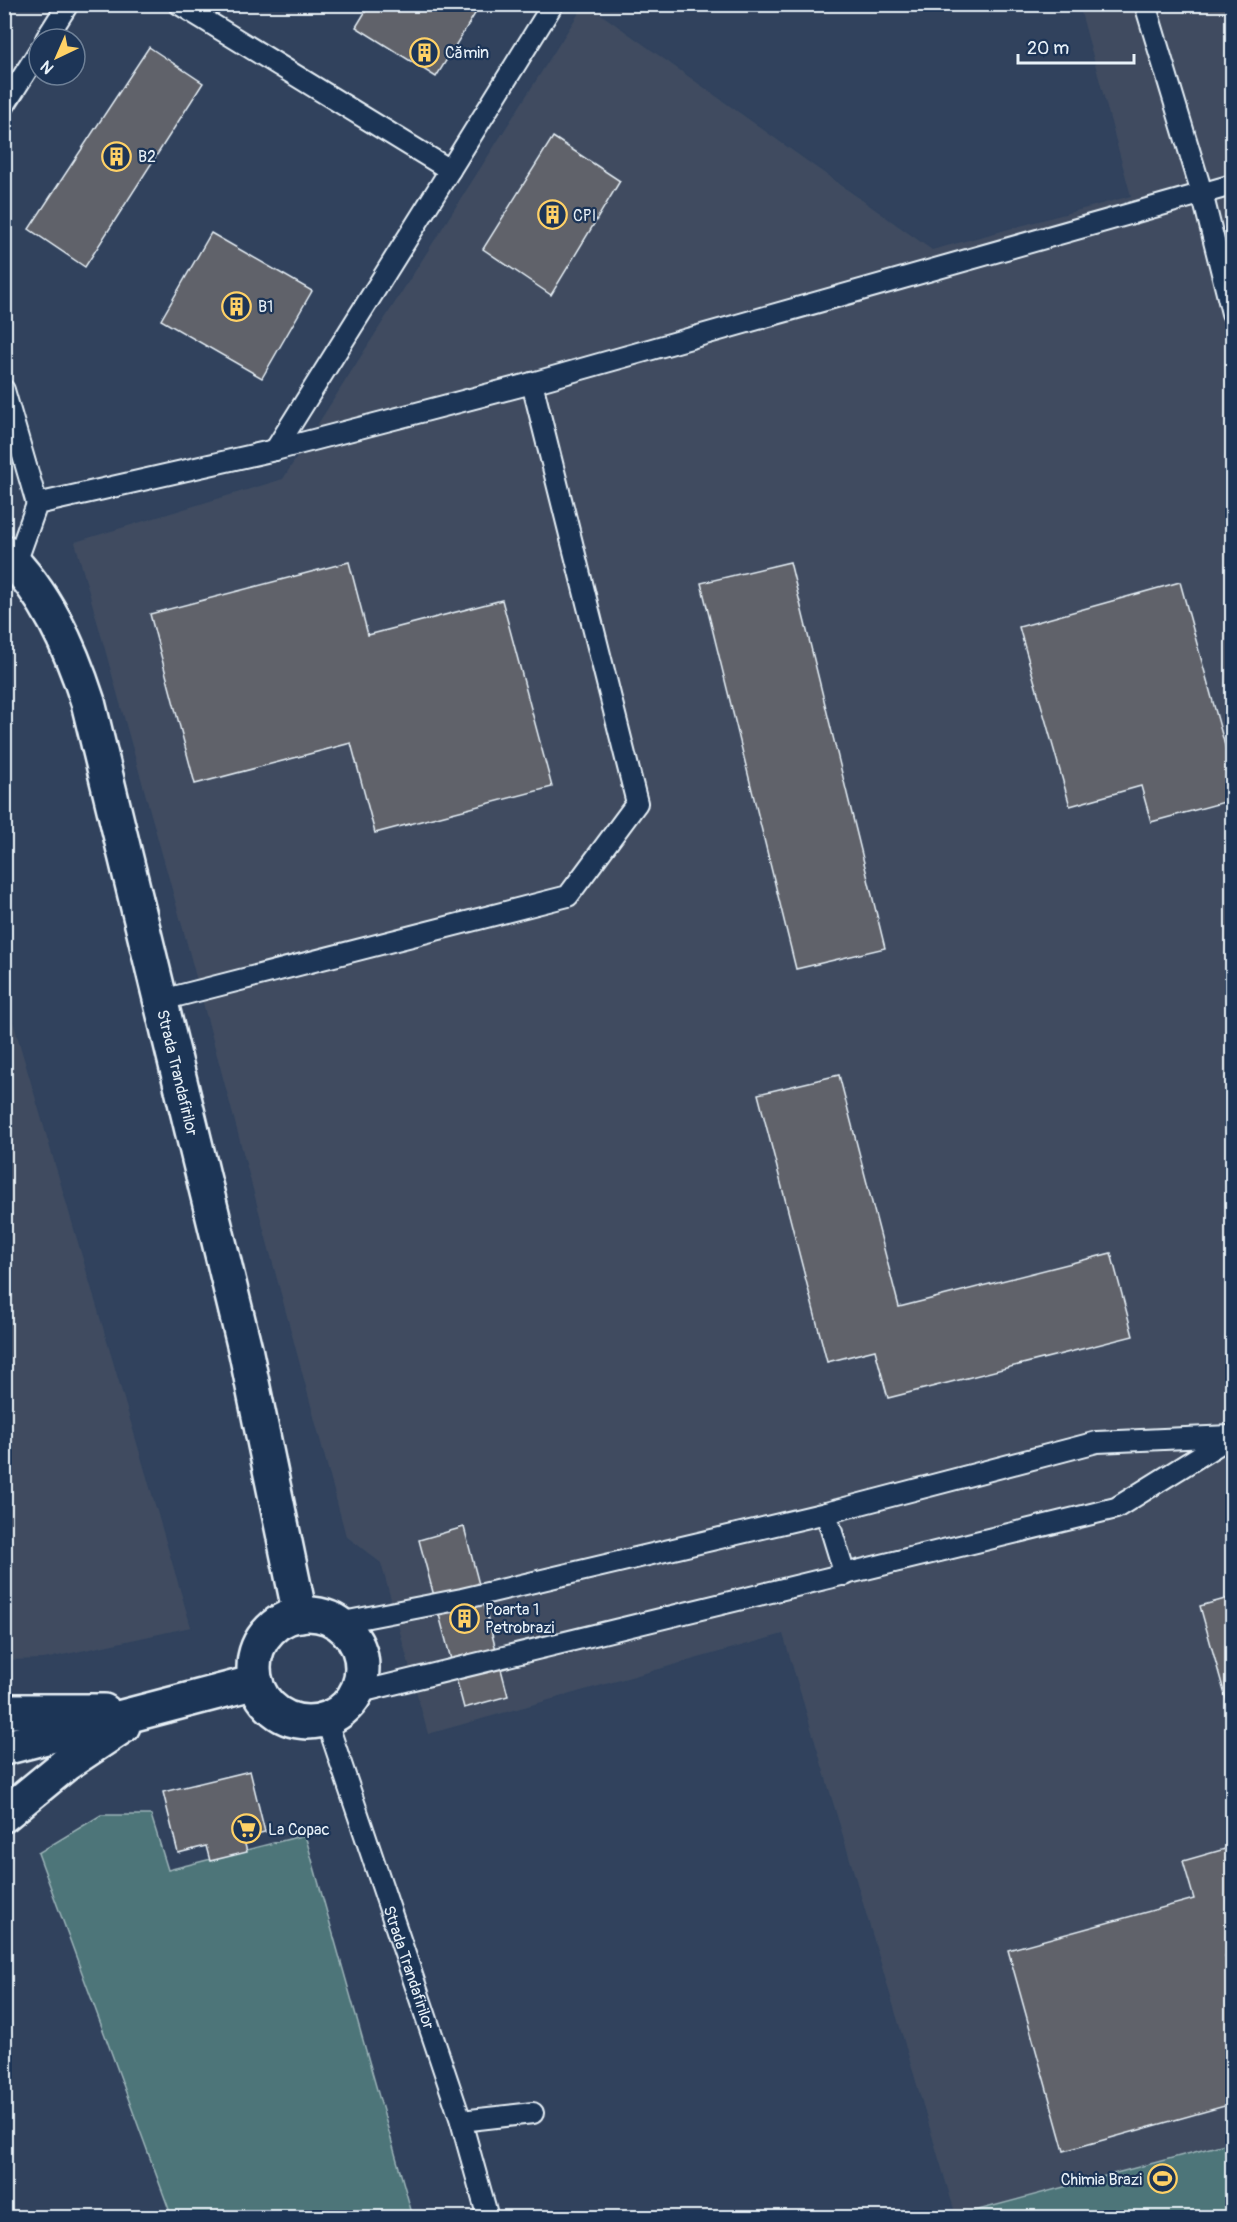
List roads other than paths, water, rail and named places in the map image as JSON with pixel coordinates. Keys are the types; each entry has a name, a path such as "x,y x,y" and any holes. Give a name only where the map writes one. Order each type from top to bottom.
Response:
{"main road":[{"name":"Strada Trandafirilor","path":"10,557 60,628 88,702 246,1353 300,1615"},
{"path":"314,1614 338,1623 350,1634 358,1647 362,1662 361,1678 356,1693 348,1704 326,1719 308,1722 291,1719 275,1711 263,1698 256,1682 254,1664 258,1646 269,1631 283,1620 300,1615 314,1614"},
{"path":"4,1748 256,1682"},
{"path":"4,1711 145,1712"},
{"path":"4,1815 66,1764 145,1712"}],"lane":[{"path":"54,27 68,4"},
{"path":"179,4 450,170"},
{"path":"275,450 553,4"},
{"path":"1145,4 1202,193 1233,313"},
{"path":"4,106 27,70"},
{"path":"37,504 275,450 532,383 1233,185"},
{"path":"162,1000 568,896 637,803 532,383"},
{"path":"4,390 37,504 10,557"},
{"path":"338,1623 474,1596 826,1513 1096,1442 1232,1435"},
{"path":"356,1693 1116,1508 1232,1435"},
{"path":"826,1513 844,1575"},
{"name":"Strada Trandafirilor","path":"326,1719 461,2121 488,2217"},
{"path":"461,2121 533,2113"}],"place":[{"name":"Cămin","path":"424,52"},
{"name":"B2","path":"117,156"},
{"name":"CPI","path":"552,215"},
{"name":"B1","path":"237,306"},
{"name":"Poarta 1 Petrobrazi","path":"464,1618"},
{"name":"La Copac","path":"247,1829"},
{"name":"Chimia Brazi","path":"1163,2179"}]}
